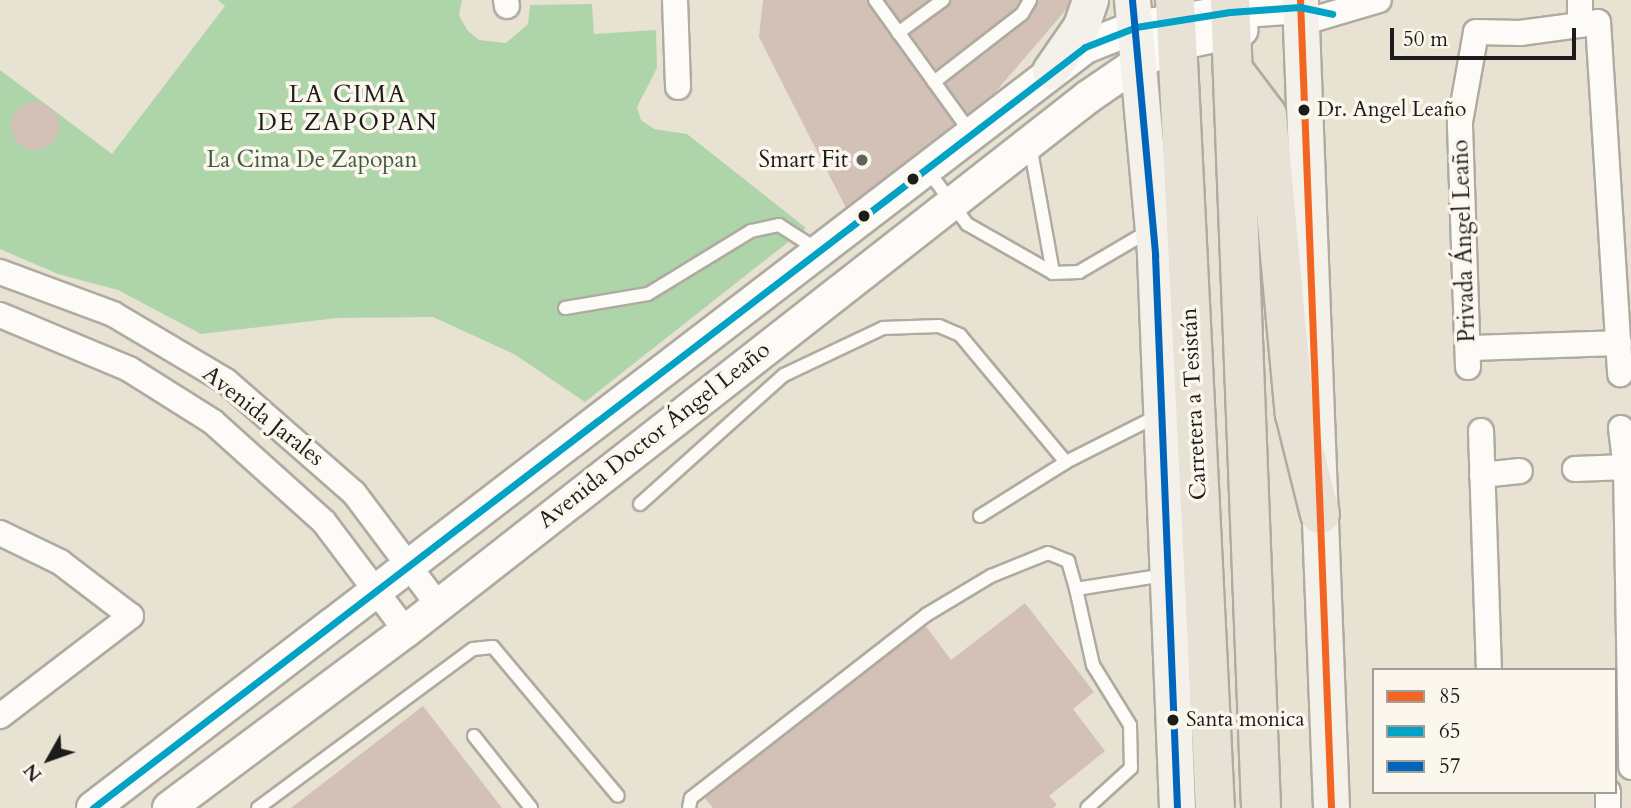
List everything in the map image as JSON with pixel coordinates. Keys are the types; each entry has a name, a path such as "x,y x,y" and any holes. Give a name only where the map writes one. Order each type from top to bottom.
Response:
{"main road":[{"path":"1050,71 1080,26 1090,0"},
{"path":"1308,11 1320,513 1331,808"},
{"path":"1134,14 1153,229 1177,808"},
{"path":"1231,14 1261,808"},
{"name":"Carretera a Tesistán","path":"1176,21 1215,808"},
{"path":"1233,70 1267,115 1294,414 1320,513"}],"street":[{"path":"675,0 678,87"},
{"path":"1308,11 1378,0"},
{"path":"1580,0 1580,25 1598,22 1620,374"},
{"name":"Avenida Doctor Ángel Leaño","path":"93,808 972,136 1050,71 1134,14 1176,21 1231,14 1308,11"},
{"name":"Avenida Doctor Ángel Leaño","path":"169,808 406,631 862,272 1139,62 1176,21"},
{"name":"Privada Ángel Leaño","path":"1580,25 1520,33 1476,32 1460,122 1469,358 1619,343"},
{"path":"829,246 862,272"},
{"name":"Avenida Jarales","path":"0,272 113,314 226,381 354,493 438,605"},
{"name":"Avenida Jarales","path":"0,315 129,369 213,422 324,522 406,631"},
{"path":"1621,428 1626,467 1631,766"},
{"path":"1481,431 1489,668"},
{"path":"1575,469 1626,467"},
{"path":"1482,475 1520,471"},
{"path":"0,533 60,562 131,616 0,716"}],"lane":[{"path":"875,0 972,136"},
{"path":"898,33 943,0"},
{"path":"934,82 1022,14 1030,0"},
{"path":"1030,145 1053,273"},
{"path":"927,169 967,224 1053,273 1079,272 1153,229"},
{"path":"565,308 648,294 751,231 779,225 829,246"},
{"path":"640,504 784,375 883,328 939,327 960,335 1066,462"},
{"path":"981,516 1066,462 1161,414"},
{"path":"689,808 691,797 926,615 992,576 1048,553 1060,554 1069,561 1093,666 1130,725 1131,768 1087,808"},
{"path":"1076,589 1168,575"},
{"path":"258,808 473,649 493,647 618,796"},
{"path":"474,736 531,808"}],"green space":[{"name":"La Cima De Zapopan","path":"218,0 462,0 459,15 467,30 479,40 506,43 528,24 530,5 592,4 594,34 656,30 657,68 637,107 641,120 654,129 687,134 806,228 585,402 514,354 433,317 337,318 201,334 118,290 58,274 0,249 0,70 112,154 225,6"}],"building":[{"path":"763,0 1071,0 1071,4 956,138 851,218 759,37"},
{"path":"35,102 44,103 52,109 58,117 58,135 52,143 44,149 35,150 26,149 18,143 12,135 11,126 12,117 18,109 26,103"},
{"path":"1025,603 1094,692 1073,709 1105,751 1049,796 1057,805 1053,808 713,808 704,797 925,625 951,660"},
{"path":"423,706 502,808 291,808"}],"transit line":[{"name":"57","path":"1132,0 1155,255 1177,808"},
{"name":"85","path":"1300,0 1331,808"},
{"name":"65","path":"93,808 1085,47 1136,27 1230,12 1300,7 1332,14"}],"place":[{"name":"Dr. Angel Leaño","path":"1304,110"},
{"name":"Smart Fit","path":"862,160"},
{"name":"Santa monica","path":"1173,720"}],"district":[{"name":"LA CIMA DE ZAPOPAN","path":"348,109"}]}
